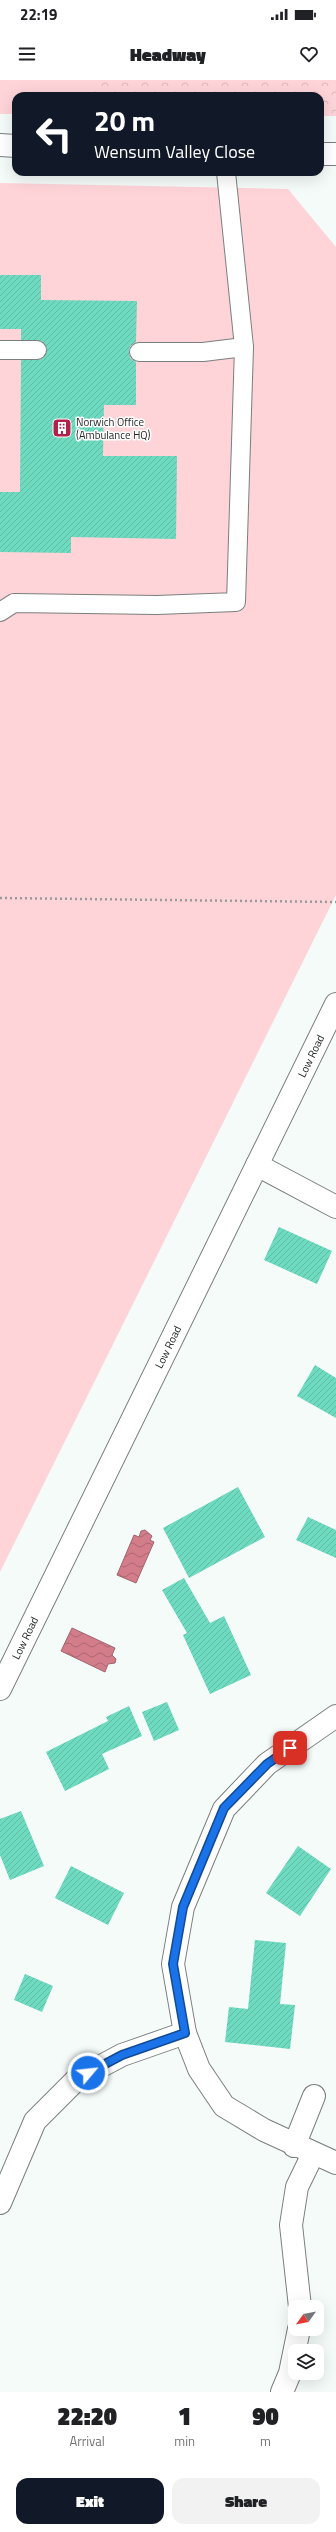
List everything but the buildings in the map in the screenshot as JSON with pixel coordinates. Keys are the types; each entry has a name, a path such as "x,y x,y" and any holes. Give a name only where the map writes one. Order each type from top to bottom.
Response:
{"street":[{"path":"0,145 12,146"},
{"path":"324,154 336,154"},
{"name":"Low Road","path":"0,1689 336,1004"},
{"path":"257,1165 336,1206"},
{"path":"336,1716 267,1764 224,1808 183,1907 173,1964 185,2033 199,2070 224,2106 303,2150 336,2163"},
{"path":"0,2203 35,2122 77,2079 122,2055 185,2033"},
{"path":"299,2300 291,2225 303,2150 314,2096"},
{"path":"282,2392 290,2373 298,2336"}],"lane":[{"path":"0,612 14,603 142,605 236,602 244,347 226,176"},
{"path":"139,352 203,352 244,347"},
{"path":"0,350 37,350"}],"path":[{"path":"0,898 336,902"}],"green space":[{"path":"0,80 336,80 336,116 324,116 324,92 12,92 12,114 0,114"},
{"path":"102,80 336,80 336,116 324,116 324,92 91,92 97,82"},
{"path":"0,183 288,189 336,247 336,895 0,1572"}],"water":[{"path":"145,1530 152,1536 150,1540 154,1542 136,1583 117,1575 134,1535 139,1537 141,1531"},
{"path":"72,1628 115,1648 112,1655 116,1659 115,1663 108,1664 105,1672 61,1651"}],"place":[{"name":"Norwich Office (Ambulance HQ)","path":"62,428"}],"route":[{"path":"88,2073 122,2055 185,2033 178,2004 173,1964 183,1907 224,1808 267,1764 290,1748"}]}
